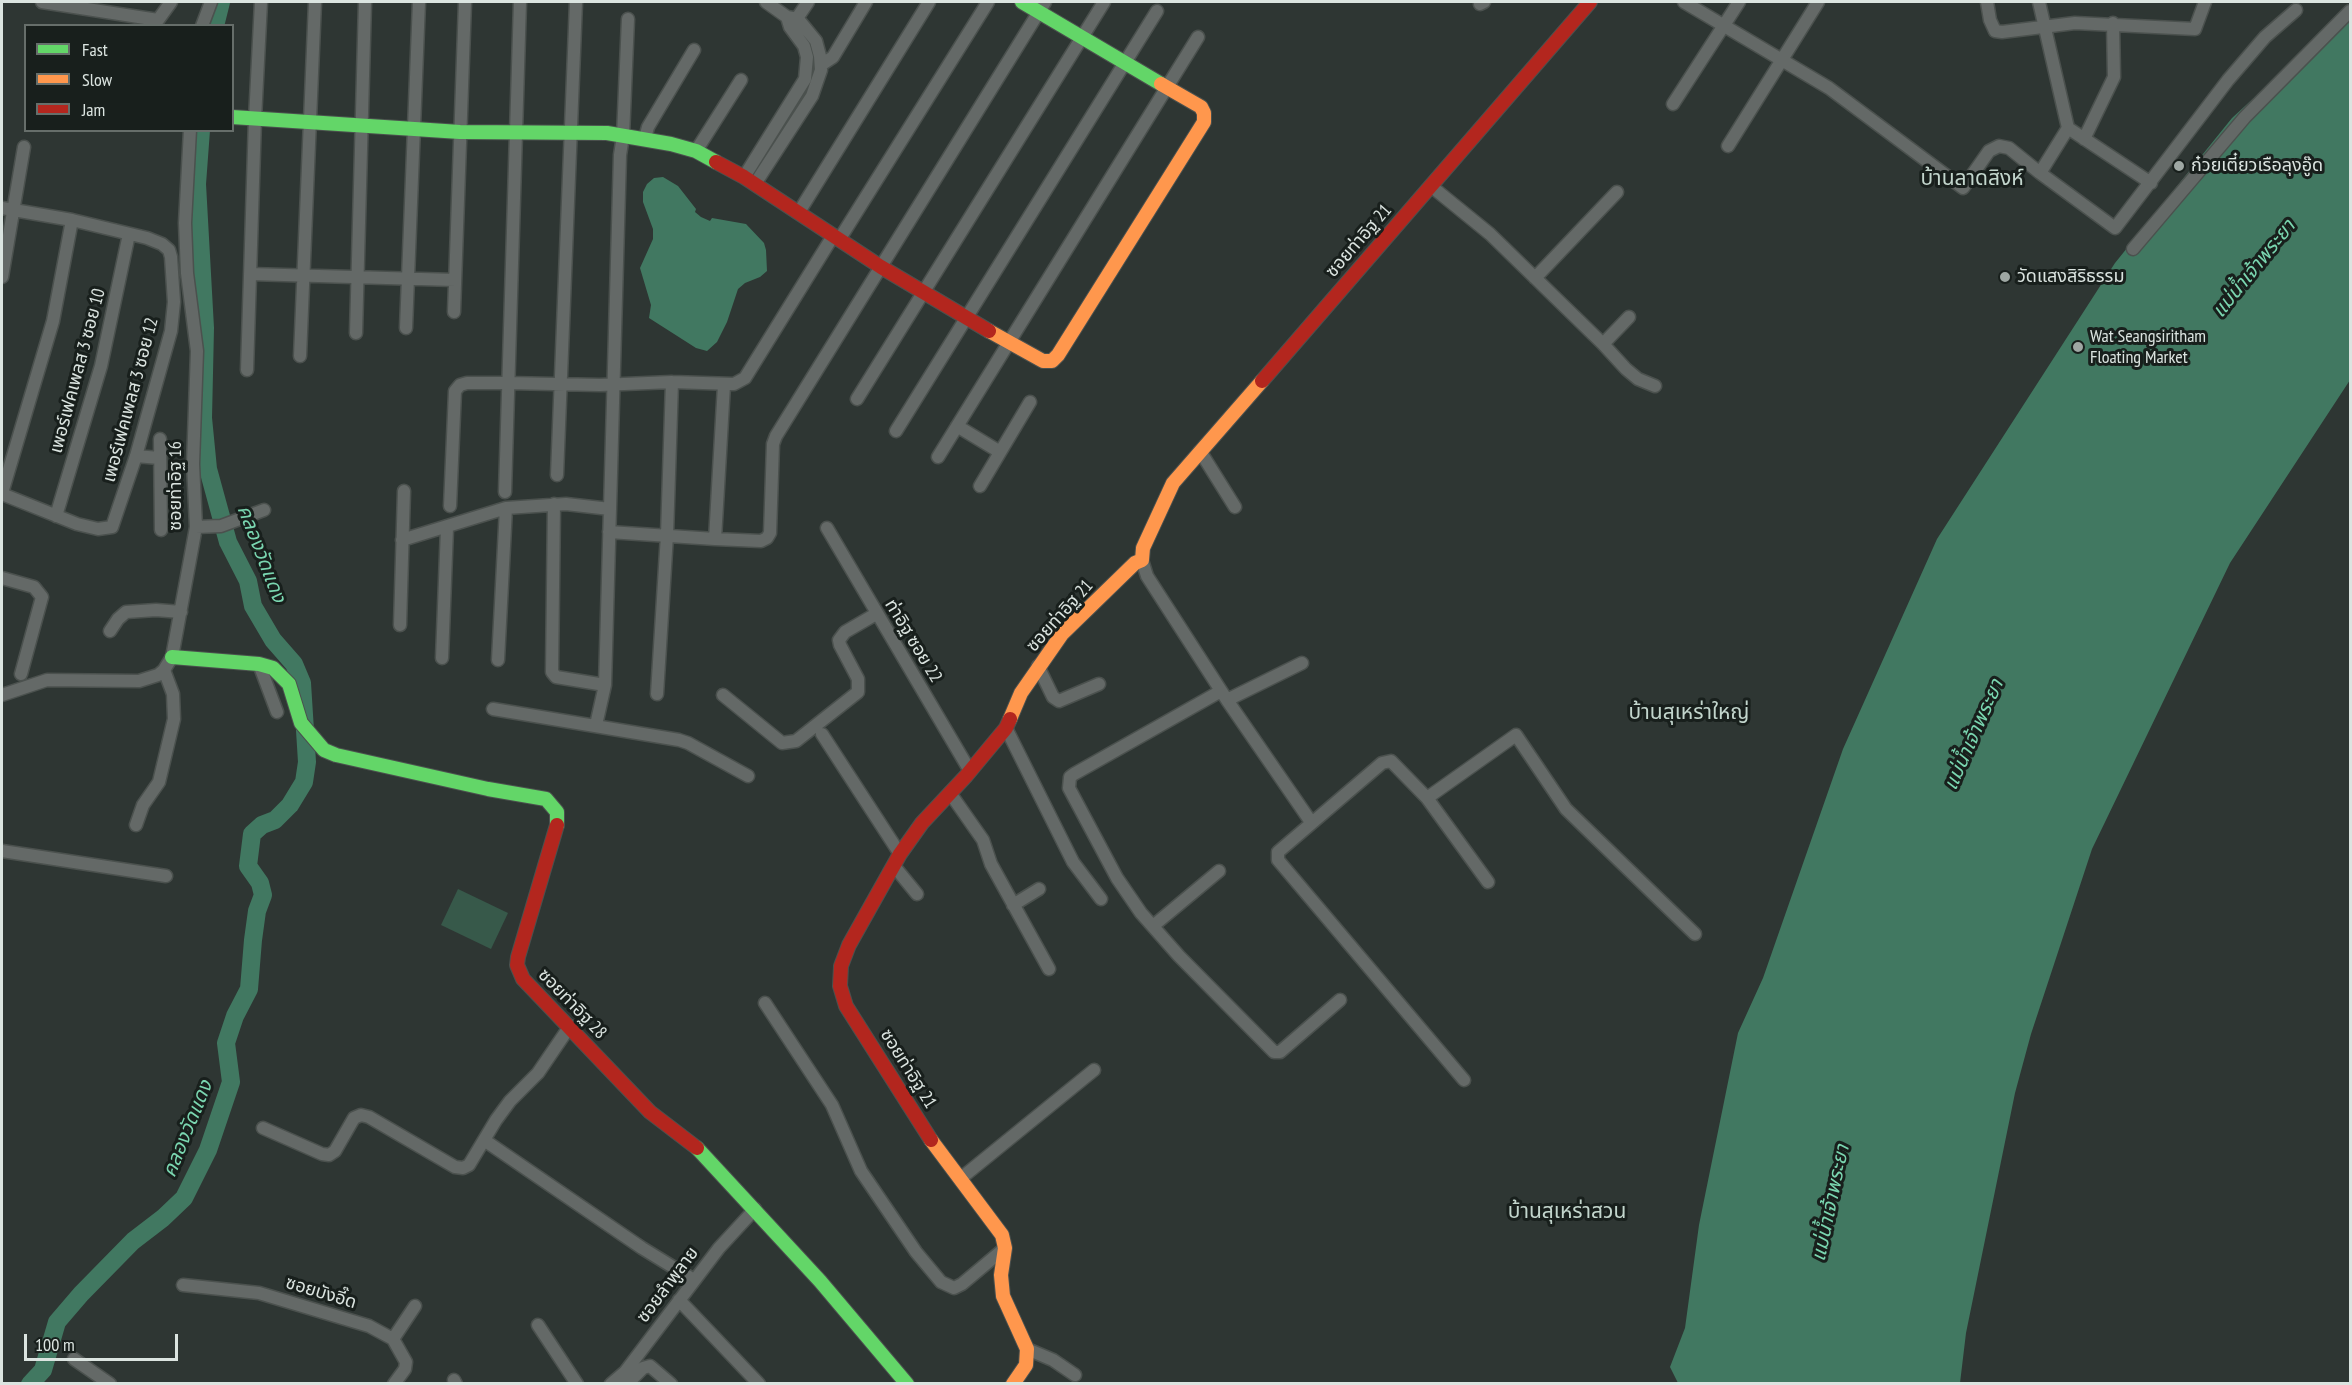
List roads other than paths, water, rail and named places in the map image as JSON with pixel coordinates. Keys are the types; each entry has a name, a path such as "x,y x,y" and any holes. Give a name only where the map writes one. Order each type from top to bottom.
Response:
{"street":[{"path":"42,2 95,6 158,20"},
{"path":"158,20 160,2"},
{"path":"158,20 171,2"},
{"path":"203,24 211,2"},
{"path":"247,370 261,2"},
{"path":"300,356 315,2"},
{"path":"356,333 365,2"},
{"path":"406,328 419,2"},
{"path":"454,312 465,2"},
{"path":"505,492 520,2"},
{"path":"557,475 576,2"},
{"path":"750,180 812,96 818,84 820,65 816,41 766,2"},
{"path":"792,21 808,2"},
{"path":"820,65 833,57 866,2"},
{"path":"799,212 929,2"},
{"path":"450,506 455,391 460,385 508,383 613,385 672,382 724,386 745,378 988,2"},
{"path":"234,117 460,132 607,133 645,138 696,151 750,180 881,267 966,318 1043,361 1052,361 1058,355 1204,122 1204,113 1201,107 1082,37 1042,7 1022,2"},
{"path":"857,399 1104,2"},
{"name":"ซอยท่าอิฐ 21","path":"1005,1248 1002,1234 938,1150 846,1006 840,986 841,966 849,945 897,860 922,823 1006,728 1022,693 1038,666 1062,634 1135,563 1142,560 1143,548 1173,483 1590,2"},
{"path":"1684,2 1784,59 1829,88 1963,188 1989,151 1999,146 2009,148 2115,228 2228,80 2265,37 2296,10"},
{"path":"1673,104 1740,2"},
{"path":"1728,146 1818,2"},
{"path":"1987,2 1990,20 1995,31 2002,32 2075,23 2113,23 2195,29 2205,2"},
{"path":"2039,2 2068,128 2151,183"},
{"path":"609,532 715,539 761,540 767,538 770,533 773,444 776,436 1042,7"},
{"path":"896,431 1157,11"},
{"path":"2133,249 2245,117 2350,11"},
{"path":"596,725 604,685 620,155 623,136 628,19"},
{"path":"750,180 805,79 807,57 792,21"},
{"path":"2084,139 2113,84 2115,71 2113,23"},
{"path":"938,457 1198,37"},
{"path":"645,138 648,127 694,50"},
{"path":"696,151 741,80"},
{"path":"2040,173 2068,128"},
{"name":"ซอยท่าอิฐ 16","path":"164,670 172,657 196,527 193,464 197,351 187,273 185,224 190,132"},
{"path":"2,277 8,209 24,147"},
{"path":"1431,186 1490,234 1638,379 1655,386"},
{"path":"1535,278 1617,192"},
{"path":"8,209 72,220 129,234"},
{"path":"56,516 2,494 53,321 72,220"},
{"name":"เพอร์เฟคเพลส 3 ซอย 12","path":"56,516 98,529 112,527 115,523 172,324 174,302 169,250 162,244 147,238 129,234"},
{"name":"เพอร์เฟคเพลส 3 ซอย 10","path":"56,516 102,366 129,234"},
{"path":"250,273 455,280"},
{"path":"1603,344 1629,317"},
{"path":"657,694 667,535 672,382"},
{"path":"715,539 724,386"},
{"path":"980,486 1030,402"},
{"path":"957,426 1000,452"},
{"path":"160,439 160,531"},
{"path":"1200,451 1235,507"},
{"path":"135,456 159,458"},
{"path":"400,624 404,491"},
{"path":"402,540 506,508 554,504 609,509"},
{"path":"554,504 552,672 556,678 604,685"},
{"path":"498,660 506,508"},
{"path":"196,527 221,526 264,510"},
{"path":"442,658 447,528"},
{"name":"ท่าอิฐ ซอย 22","path":"827,528 970,771"},
{"path":"1142,560 1147,576 1224,696 1311,822"},
{"path":"2,578 39,591 42,597 42,604 21,674"},
{"path":"110,631 117,619 126,612 156,610 181,612"},
{"path":"723,695 782,742 796,741 858,692 858,679 839,639 845,632 876,614"},
{"path":"172,657 259,664 277,712"},
{"path":"1302,663 1224,696 1070,777 1069,788 1117,878 1153,927 1274,1052 1280,1052 1340,1000"},
{"name":"ซอยท่าอิฐ 28","path":"259,664 273,668 286,679 301,723 324,750 347,758 546,799 554,806 558,822 522,942 518,965 523,979 650,1113 702,1152 755,1209 907,1383"},
{"path":"1038,666 1053,697 1059,701 1100,684"},
{"path":"2,694 46,680 131,681 148,678 164,670 173,694 174,719 159,782 143,805 136,825"},
{"path":"493,709 596,725 688,743 748,776"},
{"path":"1006,728 1073,862 1101,899"},
{"path":"822,734 917,894"},
{"path":"1427,798 1516,735 1566,809 1695,934"},
{"path":"1464,1080 1278,860 1278,852 1382,763 1391,761 1427,798 1488,882"},
{"path":"950,793 982,840 990,864 1049,969"},
{"path":"2,851 166,876"},
{"path":"1153,927 1219,871"},
{"path":"1013,905 1039,889"},
{"path":"765,1003 832,1105 861,1171 916,1252 946,1286 954,1288 962,1284 1005,1248"},
{"path":"263,1128 329,1155 335,1151 354,1118 361,1115 369,1117 455,1167 463,1168 469,1165 510,1101 538,1073 570,1026"},
{"path":"960,1179 1094,1070"},
{"path":"484,1140 642,1248 694,1280"},
{"name":"ซอยลำพูลาย","path":"611,1383 626,1371 719,1248 755,1209"},
{"path":"1005,1248 1001,1275 1003,1296 1027,1349 1026,1365 1013,1383"},
{"name":"ซอยบังอี๊ด","path":"183,1285 259,1293 369,1326 393,1339"},
{"path":"679,1300 759,1383"},
{"path":"394,1383 405,1369 406,1362 393,1339 415,1306"},
{"path":"538,1325 577,1383"},
{"path":"1027,1349 1053,1360 1075,1375"},
{"path":"74,1359 111,1383"},
{"path":"627,1383 643,1368 650,1366 671,1383"}],"water":[{"name":"แม่น้ำเจ้าพระยา","path":"2350,14 2350,380 2230,563 2092,849 2031,1034 2015,1093 1966,1333 1960,1383 1678,1383 1670,1367 1685,1328 1699,1225 1738,1033 1763,978 1843,749 1937,539 2115,263 2232,118"},
{"path":"663,177 678,186 696,209 695,212 701,217 710,221 712,218 746,224 764,243 766,250 767,271 738,289 727,322 717,342 707,351 696,348 649,318 651,305 640,268 653,239 653,229 643,202 643,192 654,178"}],"waterway":[{"name":"คลองวัดแดง","path":"216,24 221,2"},
{"name":"คลองวัดแดง","path":"30,1384 43,1370 57,1322 133,1241 184,1198 208,1150 231,1082 226,1043 235,1016 249,989 257,911 263,895 260,883 248,866 252,834 262,825 275,820 290,805 304,782 307,762 302,683 294,664 273,640 253,606 248,581 228,542 208,469 203,418 205,328 197,184 201,132"}],"place":[{"name":"ก๋วยเตี๋ยวเรือลุงอู๊ด","path":"2179,166"},
{"name":"วัดแสงสิริธรรม","path":"2005,277"},
{"name":"Wat Seangsiritham Floating Market","path":"2078,347"}],"district":[{"name":"บ้านลาดสิงห์","path":"1972,179"},
{"name":"บ้านสุเหร่าใหญ่","path":"1689,713"},
{"name":"บ้านสุเหร่าสวน","path":"1567,1212"}]}
